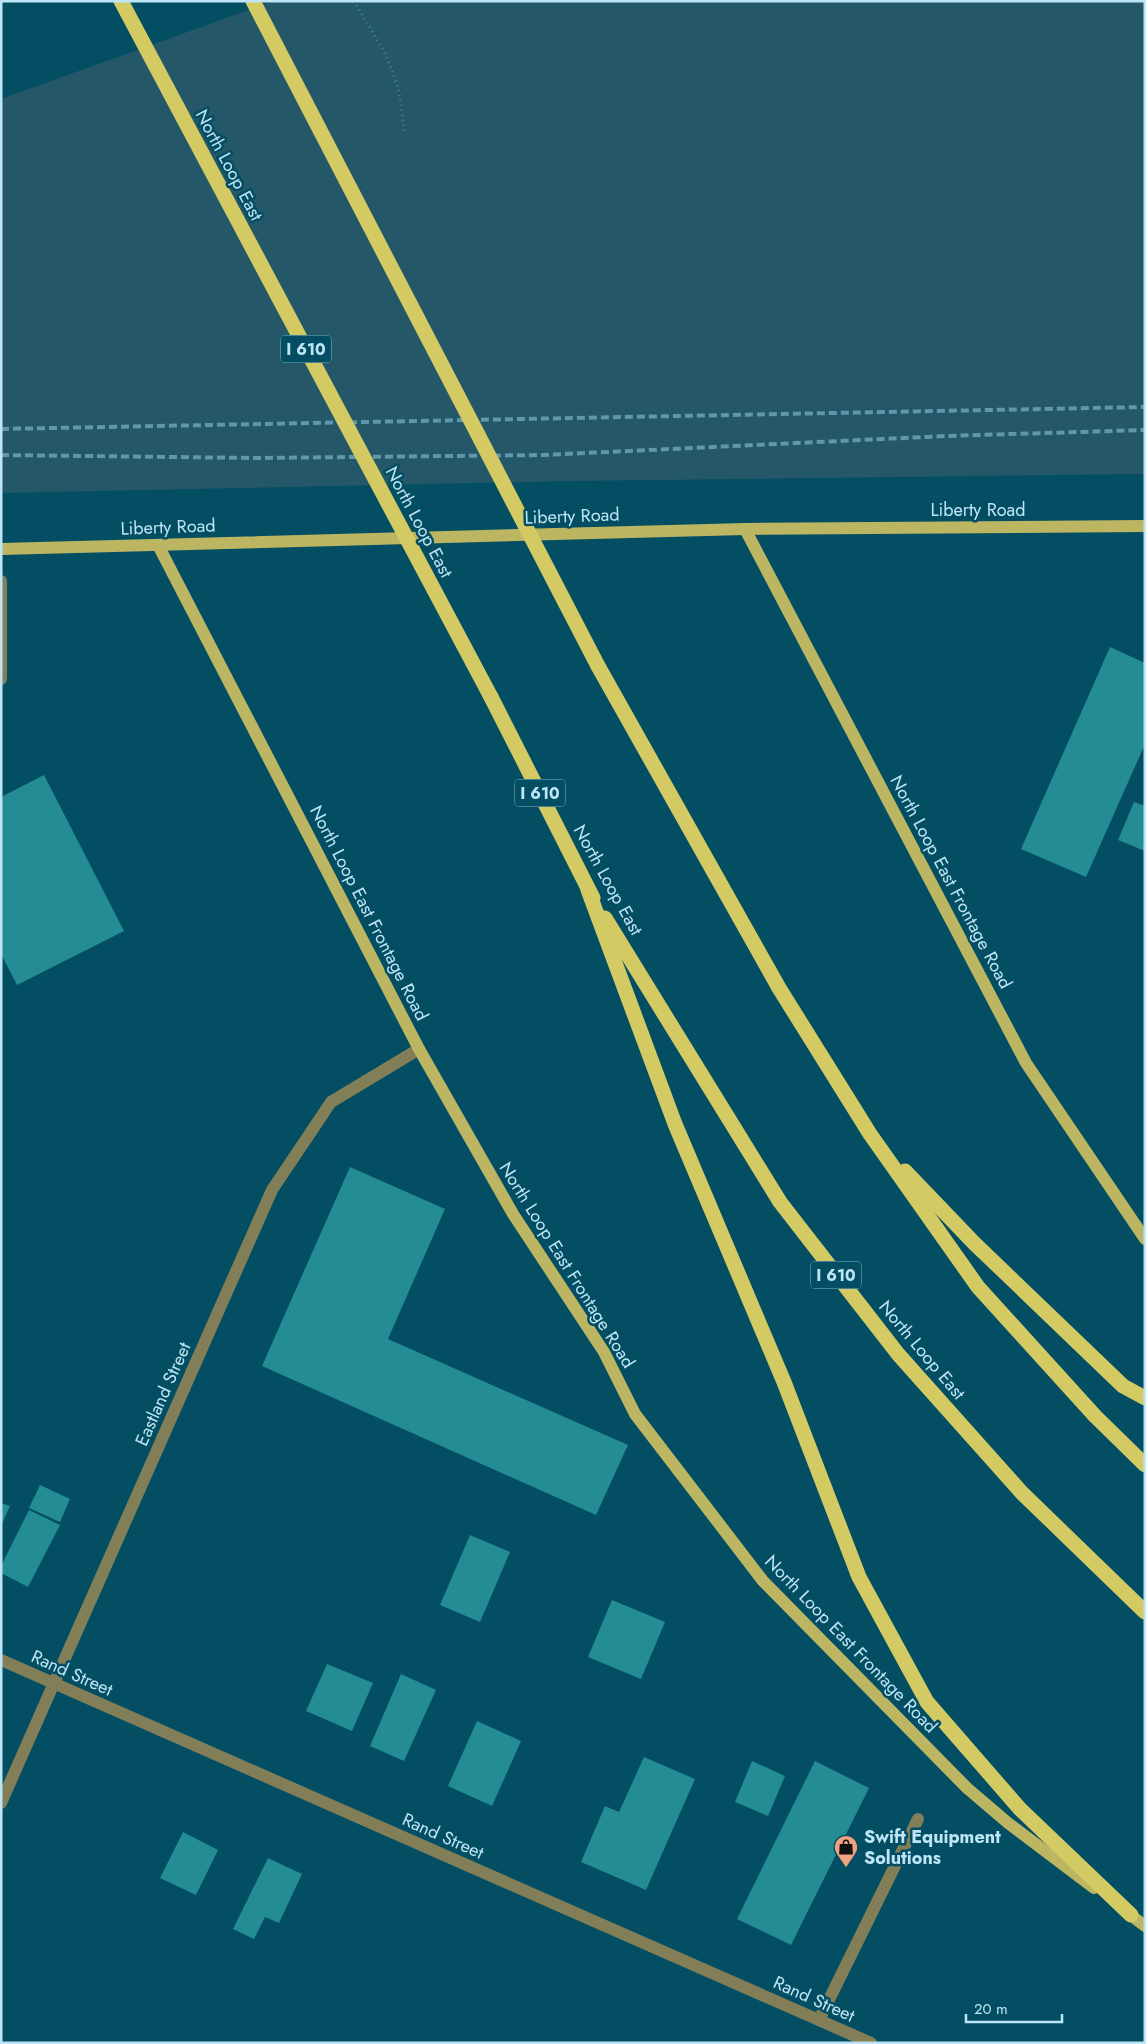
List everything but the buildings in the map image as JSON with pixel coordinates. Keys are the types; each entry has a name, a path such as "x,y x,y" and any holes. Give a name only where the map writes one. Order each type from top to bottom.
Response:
{"highway":[{"name":"North Loop East","path":"121,1 491,697 588,890 780,1202 904,1362 1022,1493 1145,1612"},
{"path":"253,1 598,666 779,988 870,1134 978,1287 1095,1416 1145,1466"},
{"path":"588,890 675,1124 784,1382 859,1577 927,1702 1020,1810 1131,1915"},
{"path":"870,1134 974,1243 1123,1386 1145,1398"}],"main road":[{"name":"Liberty Road","path":"1,549 745,529 1145,526"},
{"name":"North Loop East Frontage Road","path":"745,529 1026,1063 1145,1239"},
{"name":"North Loop East Frontage Road","path":"158,545 419,1049 513,1214 604,1352 634,1414 763,1581 967,1788 1008,1823 1145,1926"}],"street":[{"path":"1,580 1,679"},
{"name":"Eastland Street","path":"1,1803 272,1190 331,1102 419,1049"},
{"name":"Rand Street","path":"1,1660 871,2043"},
{"path":"819,2020 918,1819"}],"path":[{"path":"354,1 385,53 398,87 405,132"}],"shaded area":[{"path":"273,1 1145,1 1145,474 574,481 1,493 1,99"}],"railway":[{"path":"1,429 1145,407"},
{"path":"1,455 257,458 543,455 946,436 1145,430"}],"place":[{"name":"Swift Equipment Solutions","path":"846,1868"}]}
